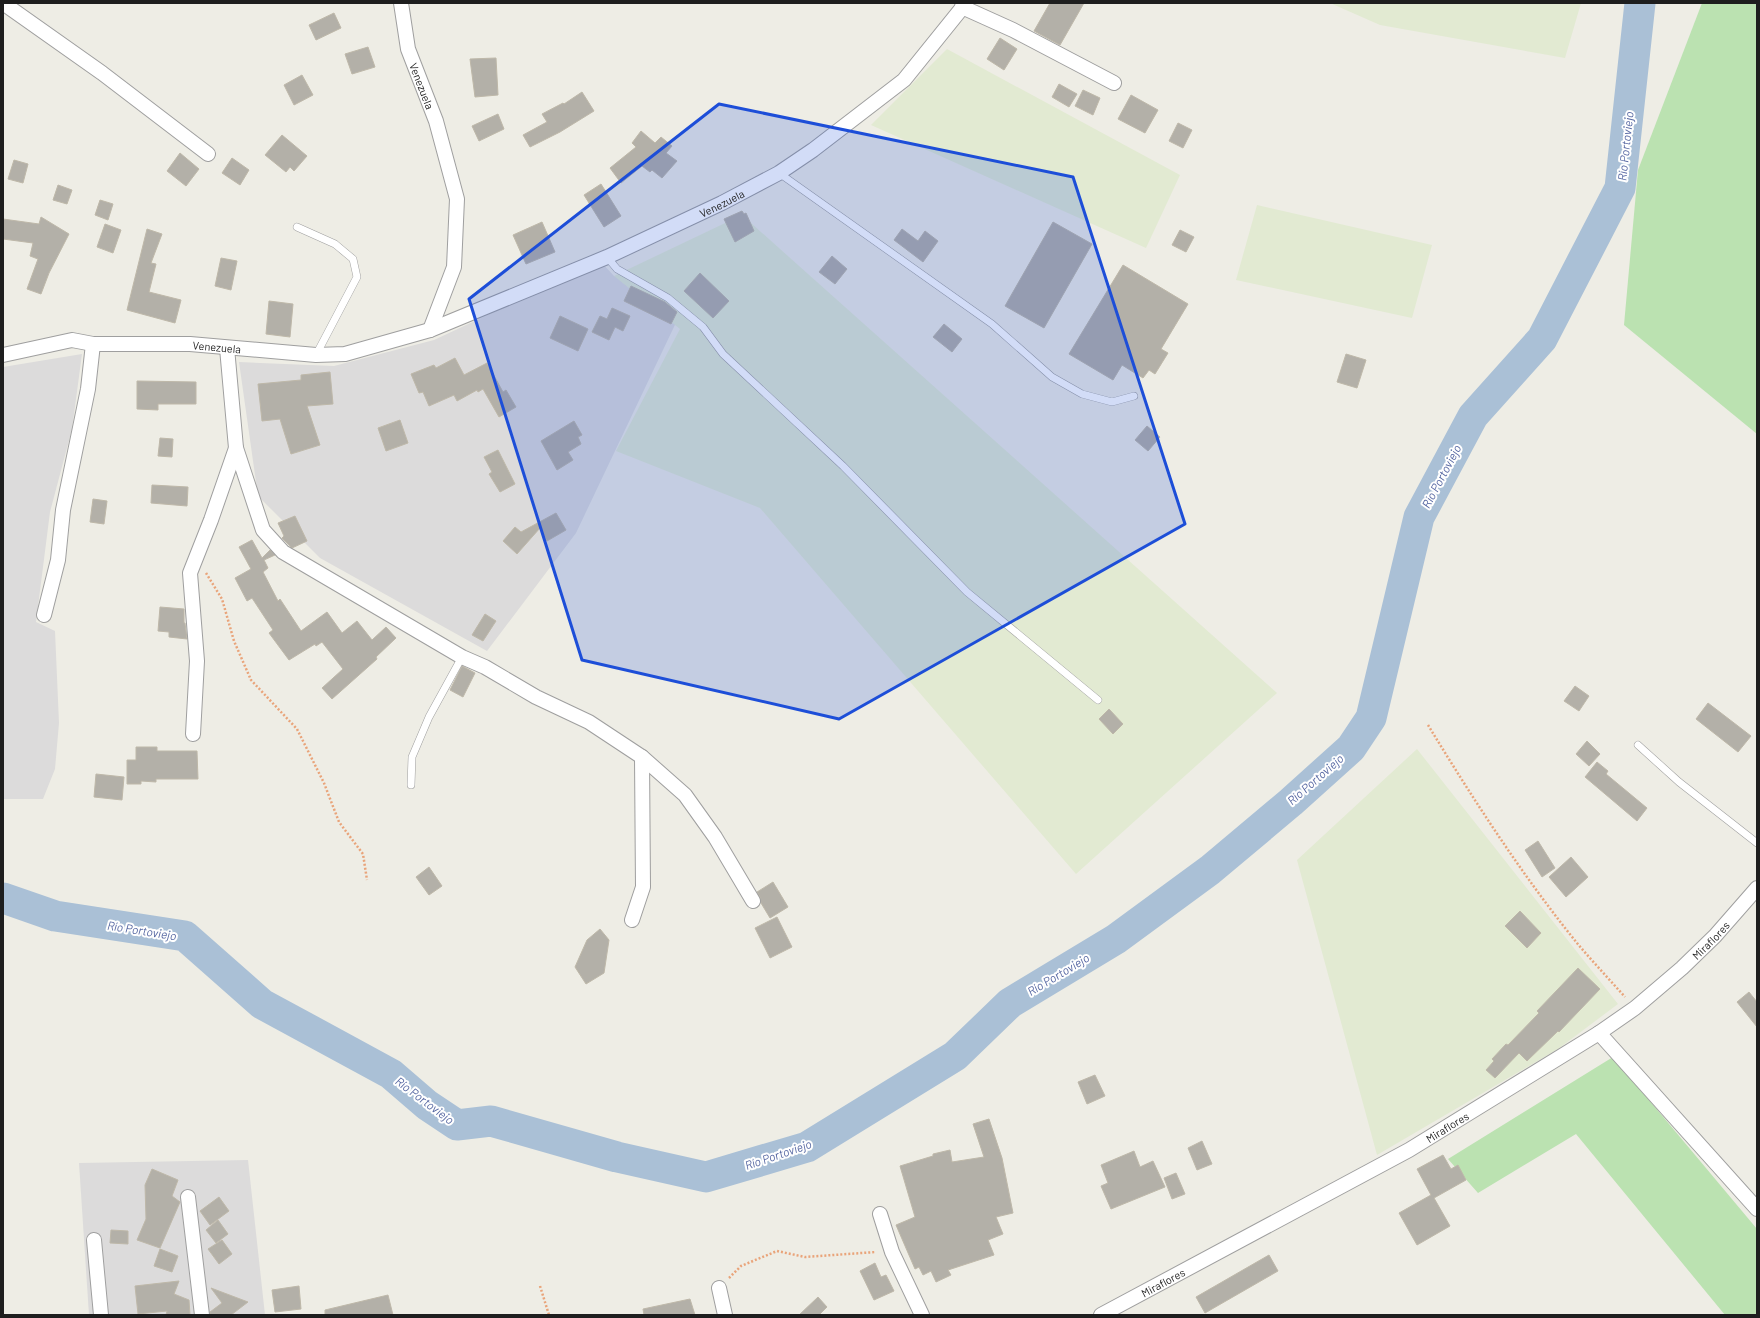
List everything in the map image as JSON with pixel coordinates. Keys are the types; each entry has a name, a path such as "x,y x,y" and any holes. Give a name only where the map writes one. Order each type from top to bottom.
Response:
{"street":[{"path":"3,3 102,73 208,154"},
{"name":"Venezuela","path":"401,3 408,49 436,120 457,199 454,267 430,330"},
{"name":"Venezuela","path":"3,355 72,340 93,344 190,344 316,355 345,354 430,330 607,257 722,203 779,173 813,150 904,80 964,5"},
{"path":"964,5 1114,83"},
{"path":"44,615 58,560 63,510 88,390 93,344"},
{"path":"227,348 236,448 263,530 283,552 462,657 485,667 536,697 590,722 642,757 685,795 715,837 753,901"},
{"path":"193,734 197,661 190,573 211,520 236,448"},
{"path":"632,920 644,887 642,757"},
{"name":"Miraflores","path":"1101,1315 1409,1150 1599,1033 1635,1008 1682,968 1715,936 1757,888"},
{"path":"1599,1033 1757,1208"},
{"path":"188,1197 202,1315"},
{"path":"880,1214 892,1252 922,1315"},
{"path":"94,1240 101,1315"},
{"path":"719,1288 725,1315"}],"lane":[{"path":"779,173 992,324 1052,377 1082,394 1112,402 1134,396"},
{"path":"297,227 334,244 353,258 357,277 316,355"},
{"path":"607,257 617,269 668,298 703,327 723,354 843,466 967,592 1098,700"},
{"path":"412,785 412,757 429,717 462,657"},
{"path":"1638,745 1679,782 1757,843"}],"path":[{"path":"190,573 206,573 222,599 234,641 251,680 297,729 324,783 339,822 363,854 367,880"},
{"path":"1428,725 1452,765 1536,889 1577,943 1635,1008"},
{"path":"719,1288 741,1266 777,1251 805,1256 892,1252"},
{"path":"540,1286 549,1315"}],"highlighted area":[{"path":"719,104 1073,177 1185,524 839,719 582,660 469,299"}],"shaded area":[{"path":"601,262 614,276 629,280 682,310 576,533 487,651 320,558 258,496 239,362 334,366 434,340"},
{"path":"82,354 72,429 50,512 36,622 55,631 59,723 55,769 43,799 3,799 3,367"},
{"path":"248,1160 265,1315 89,1315 79,1163"}],"green space":[{"path":"1330,3 1581,3 1565,58 1380,25"},
{"path":"1702,3 1757,3 1757,434 1624,325 1638,170"},
{"path":"947,49 1180,175 1146,248 871,125"},
{"path":"1257,205 1432,245 1412,318 1236,280"},
{"path":"742,215 1277,693 1076,874 760,508 616,451 680,329 614,276"},
{"path":"1417,749 1618,1004 1558,1049 1377,1155 1297,860"},
{"path":"1613,1057 1757,1229 1757,1315 1725,1315 1576,1134 1478,1193 1448,1159"}],"building":[{"path":"1050,3 1084,3 1060,45 1034,31"},
{"path":"334,13 341,28 316,40 309,25"},
{"path":"1000,38 1017,49 1004,70 987,59"},
{"path":"368,47 375,67 352,74 345,54"},
{"path":"496,58 498,95 475,97 470,59"},
{"path":"302,75 313,95 294,105 284,85"},
{"path":"1059,84 1077,94 1069,107 1052,97"},
{"path":"1083,90 1100,98 1093,115 1075,106"},
{"path":"582,92 594,111 560,132 530,147 523,135 547,122 542,114 563,103 564,104"},
{"path":"1131,95 1158,110 1145,133 1118,119"},
{"path":"498,114 504,129 479,141 472,126"},
{"path":"1178,123 1192,130 1183,148 1169,141"},
{"path":"641,131 655,143 661,137 672,146 666,153 677,161 662,178 652,170 650,172 642,166 621,183 610,168 636,147 632,143"},
{"path":"282,135 307,156 294,171 290,167 286,172 265,155"},
{"path":"180,153 199,169 186,186 167,171"},
{"path":"232,158 249,170 240,185 222,173"},
{"path":"14,160 28,164 23,183 8,179"},
{"path":"601,184 621,216 604,227 584,195"},
{"path":"58,185 72,190 67,204 53,200"},
{"path":"100,200 113,204 108,220 95,215"},
{"path":"742,211 744,214 746,213 754,231 735,242 724,219"},
{"path":"41,217 69,234 49,273 41,294 27,289 38,259 30,256 33,243 3,239 3,219 39,224"},
{"path":"542,222 555,252 526,264 513,235"},
{"path":"1053,222 1092,244 1044,328 1005,306"},
{"path":"105,224 121,230 113,253 97,247"},
{"path":"147,229 162,234 151,263 156,264 149,292 181,300 175,323 127,310"},
{"path":"902,229 918,241 925,231 938,241 923,262 894,240"},
{"path":"1180,230 1194,237 1186,252 1172,245"},
{"path":"832,256 847,269 835,284 819,272"},
{"path":"221,258 237,261 231,290 215,286"},
{"path":"1123,265 1188,304 1161,349 1168,353 1155,374 1149,370 1143,378 1122,365 1113,380 1069,354"},
{"path":"700,273 729,301 713,318 684,291"},
{"path":"631,286 665,302 677,312 671,324 624,301"},
{"path":"269,301 293,304 290,337 266,334"},
{"path":"612,308 630,316 623,331 615,327 609,340 592,332 600,316 607,319"},
{"path":"560,316 588,329 578,351 550,338"},
{"path":"944,324 962,339 952,352 933,337"},
{"path":"1346,354 1366,360 1357,388 1337,382"},
{"path":"455,358 464,375 487,363 503,392 506,390 516,407 499,417 483,389 478,392 477,390 457,401 454,395 429,406 423,392 419,393 411,374 434,365 436,368"},
{"path":"330,372 333,404 307,406 320,445 291,454 280,419 262,421 258,384 301,380 301,375"},
{"path":"137,381 196,382 196,404 158,404 158,410 137,409"},
{"path":"400,420 408,443 386,451 378,428"},
{"path":"574,421 582,435 578,437 581,444 568,452 573,460 557,470 541,441"},
{"path":"1147,426 1160,437 1148,451 1135,440"},
{"path":"160,438 173,439 172,457 158,456"},
{"path":"498,450 515,484 500,492 489,474 492,472 484,457"},
{"path":"152,485 188,487 187,506 151,503"},
{"path":"93,499 107,501 104,524 90,522"},
{"path":"556,513 566,530 547,541 540,528 517,554 503,541 515,527 521,532"},
{"path":"295,516 307,541 292,548 282,538 284,536 278,523"},
{"path":"252,540 262,558 270,550 275,555 264,560 268,568 263,572 278,601 280,599 301,631 327,612 342,633 357,621 372,640 386,627 396,638 376,657 377,659 332,699 322,688 343,669 322,642 316,646 315,644 289,660 269,633 273,630 252,598 247,601 235,578 251,569 239,547"},
{"path":"160,607 184,609 184,623 187,639 169,637 169,632 158,631"},
{"path":"485,614 496,621 483,641 472,635"},
{"path":"462,666 475,673 463,697 450,690"},
{"path":"1575,686 1589,696 1579,711 1564,701"},
{"path":"1708,703 1751,736 1738,752 1696,719"},
{"path":"1109,709 1123,724 1113,734 1099,719"},
{"path":"1587,741 1600,754 1589,766 1576,754"},
{"path":"136,747 157,747 157,751 197,751 198,779 156,779 156,782 141,781 141,784 127,784 127,760 136,760"},
{"path":"1597,762 1608,771 1606,774 1647,808 1637,821 1585,777"},
{"path":"96,774 124,777 122,800 94,797"},
{"path":"1538,841 1555,868 1542,877 1525,850"},
{"path":"1571,857 1588,877 1566,897 1549,877"},
{"path":"429,867 442,886 429,895 416,877"},
{"path":"773,882 788,907 770,918 761,903 757,892"},
{"path":"1520,911 1541,933 1527,948 1505,926"},
{"path":"777,917 792,947 770,958 755,928"},
{"path":"600,929 609,940 604,973 586,984 575,967 587,940"},
{"path":"1578,968 1600,989 1559,1032 1558,1031 1527,1061 1519,1053 1495,1078 1486,1070 1494,1061 1492,1059 1539,1013 1537,1011"},
{"path":"1749,992 1757,1002 1757,1027 1737,1002"},
{"path":"1095,1075 1105,1096 1087,1104 1078,1082"},
{"path":"989,1119 1002,1158 1013,1213 996,1217 1003,1234 988,1240 994,1255 948,1270 951,1275 936,1282 931,1271 923,1275 919,1267 915,1269 896,1225 915,1217 900,1166 933,1156 933,1154 950,1150 952,1162 984,1157 973,1124"},
{"path":"1202,1141 1212,1164 1197,1170 1188,1148"},
{"path":"1134,1151 1140,1167 1153,1161 1165,1187 1111,1209 1101,1186 1108,1183 1101,1165"},
{"path":"1443,1155 1451,1169 1458,1165 1466,1180 1434,1198 1450,1226 1417,1245 1399,1213 1431,1195 1417,1169"},
{"path":"152,1169 178,1180 172,1196 180,1202 160,1248 137,1240 146,1219 145,1185"},
{"path":"1176,1173 1185,1194 1172,1199 1164,1178"},
{"path":"219,1197 229,1211 210,1225 200,1211"},
{"path":"218,1220 228,1234 216,1243 206,1230"},
{"path":"111,1230 128,1231 128,1244 110,1243"},
{"path":"222,1240 232,1254 219,1264 208,1249"},
{"path":"160,1249 178,1256 172,1272 154,1266"},
{"path":"1269,1255 1278,1271 1205,1313 1196,1297"},
{"path":"875,1263 881,1277 886,1275 894,1291 874,1300 860,1271"},
{"path":"179,1281 174,1294 189,1300 190,1315 166,1315 167,1311 138,1314 135,1286"},
{"path":"299,1286 301,1309 275,1312 272,1290"},
{"path":"211,1288 248,1302 231,1315 210,1315 210,1312 222,1303"},
{"path":"388,1295 393,1315 325,1315 325,1310"},
{"path":"818,1297 827,1307 819,1315 799,1315"},
{"path":"690,1299 695,1315 644,1315 643,1309"}],"waterway":[{"name":"Río Portoviejo","path":"3,898 55,916 185,936 262,1004 391,1074 427,1105 457,1125 491,1121 617,1157 706,1177 807,1147 955,1056 1010,1003 1116,939 1210,870 1291,802 1351,748 1371,718 1419,517 1473,416 1542,339 1620,188 1640,3"}]}
